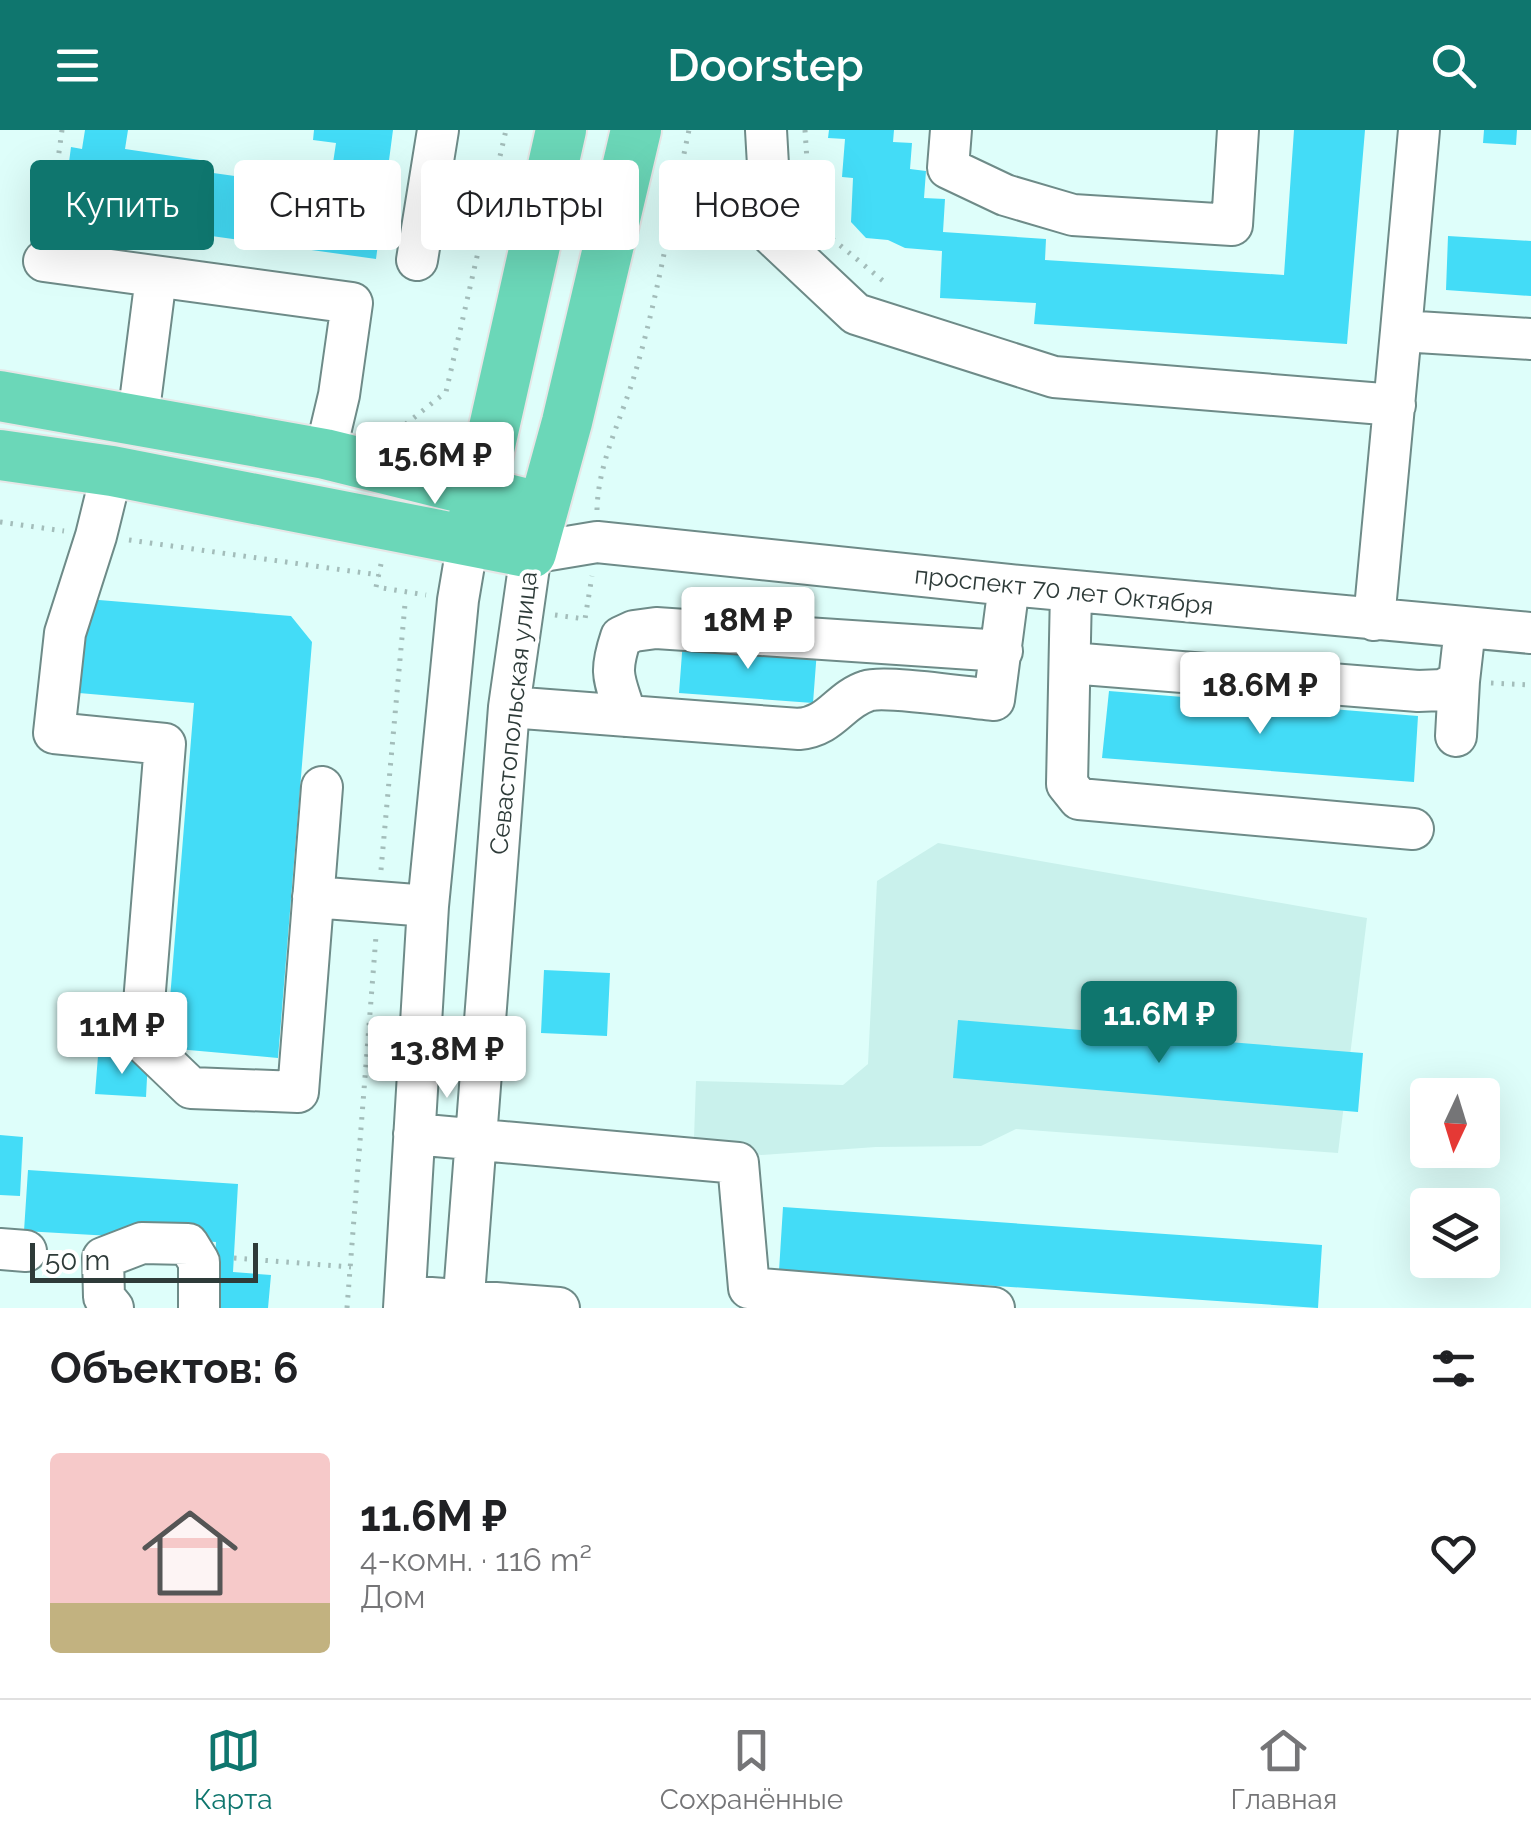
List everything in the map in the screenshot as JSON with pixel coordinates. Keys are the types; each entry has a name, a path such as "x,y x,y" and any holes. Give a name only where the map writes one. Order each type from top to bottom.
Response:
{"main road":[{"path":"468,541 560,130"},
{"name":"Севастопольская улица","path":"537,530 636,130"},
{"name":"проспект 70 лет Октября","path":"0,396 326,454 480,491 537,530"},
{"name":"проспект 70 лет Октября","path":"0,454 112,471 468,541 537,530"}],"street":[{"path":"417,260 438,130"},
{"path":"766,130 772,234 856,314 1054,377 1394,405"},
{"path":"951,130 948,168 1005,196 1073,215 1232,224 1238,130"},
{"path":"1374,620 1419,130"},
{"path":"57,250 156,277 352,303 326,454"},
{"path":"138,418 156,277"},
{"path":"1402,331 1531,339"},
{"path":"112,471 65,633 54,733 164,744 141,1040 192,1088 298,1092 322,786"},
{"name":"проспект 70 лет Октября","path":"537,530 597,542 1009,585 1531,633"},
{"name":"Севастопольская улица","path":"464,1304 509,707 520,610 537,530"},
{"path":"468,541 458,600 428,906 404,1302 559,1308"},
{"path":"509,707 798,728 823,722 851,699 871,690 994,700 1009,585"},
{"path":"1072,591 1067,784 1079,799 1414,829"},
{"path":"626,716 612,668 621,637 634,631 656,628 1002,651"},
{"path":"1456,736 1465,628"},
{"path":"1070,663 1418,691 1443,690 1458,681"},
{"path":"313,897 428,906"},
{"path":"414,1134 738,1162 749,1288 994,1308"},
{"path":"114,1308 104,1297 103,1258 142,1243 188,1244 199,1262 199,1308"}],"path":[{"path":"58,160 62,130"},
{"path":"400,472 406,424 446,392 506,130"},
{"path":"520,610 585,619 597,542 598,492 636,370 689,130"},
{"path":"805,130 810,220 892,289"},
{"path":"0,522 379,575"},
{"path":"348,1308 405,604"},
{"path":"234,1258 350,1266"}],"shaded area":[{"path":"938,843 1367,918 1338,1153 1016,1129 981,1146 876,1147 761,1155 694,1138 696,1081 843,1085 868,1064 877,881"}],"building":[{"path":"85,130 128,130 125,149 200,160 69,160 71,147 82,149"},
{"path":"314,130 393,130 389,160 333,160 336,143 313,140"},
{"path":"829,130 894,130 893,142 912,143 910,169 926,171 924,198 945,199 943,232 1046,239 1045,260 1284,275 1294,130 1365,130 1347,344 1034,324 1036,303 940,298 942,251 905,248 888,240 866,238 851,222 853,178 842,177 845,139 828,138"},
{"path":"1484,130 1517,130 1516,145 1483,143"},
{"path":"214,173 234,176 234,239 214,236"},
{"path":"1448,236 1531,241 1531,296 1446,290"},
{"path":"312,250 377,250 376,259"},
{"path":"87,599 291,616 312,642 278,1058 166,1048 194,703 79,693"},
{"path":"683,640 817,650 813,703 679,693"},
{"path":"1109,691 1418,716 1414,782 1102,758"},
{"path":"544,970 610,973 607,1036 541,1033"},
{"path":"958,1020 1363,1053 1358,1112 953,1078"},
{"path":"98,1056 148,1059 146,1097 95,1094"},
{"path":"0,1135 23,1137 20,1196 0,1195"},
{"path":"28,1170 238,1184 233,1272 271,1275 268,1308 212,1308 216,1242 24,1231"},
{"path":"783,1207 1322,1245 1318,1308 779,1271"}]}
